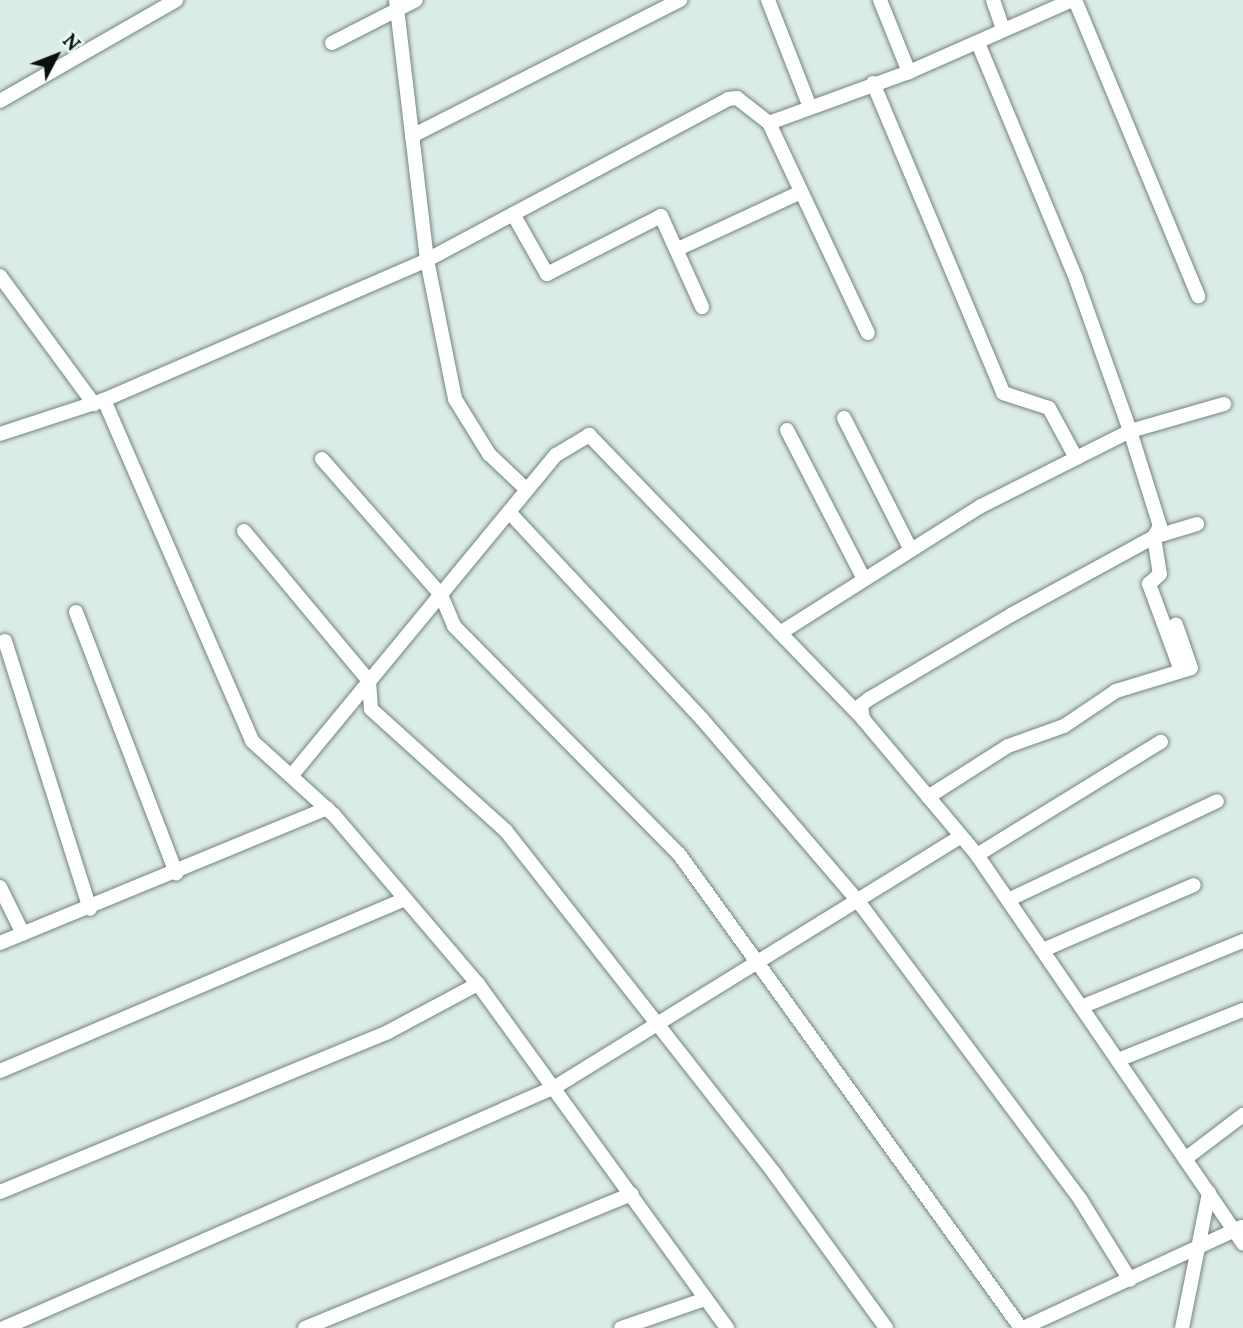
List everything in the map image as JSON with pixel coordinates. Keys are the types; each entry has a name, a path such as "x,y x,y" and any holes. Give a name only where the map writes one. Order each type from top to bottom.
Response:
{"street":[{"path":"0,101 176,0"},
{"path":"332,43 397,4 416,0"},
{"path":"412,136 680,0"},
{"path":"768,0 810,107"},
{"path":"880,0 909,72"},
{"path":"993,0 1003,29"},
{"path":"0,433 99,402 428,260 728,99 737,98 757,120 769,122 975,46 1003,29 1074,0 1198,296"},
{"path":"397,4 428,260 455,400 489,454 527,490"},
{"path":"928,797 1008,746 1064,726 1116,691 1180,668 1149,584 1160,574 1154,537 1160,526 1130,431 1076,279 975,46"},
{"path":"873,83 1003,393 1049,408 1076,458"},
{"path":"769,122 868,333"},
{"path":"680,248 801,192"},
{"path":"513,214 547,274 657,215 680,248 702,307"},
{"path":"0,276 99,402 232,706 252,741 327,808 403,900 478,984 727,1328"},
{"path":"780,633 911,550 1076,458 1130,431 1224,404"},
{"path":"844,418 911,550"},
{"path":"787,430 864,579"},
{"path":"292,775 556,455 589,435 863,719 977,855 1209,1194 1239,1228 1243,1244"},
{"path":"322,459 440,595 454,626 679,854 757,964 1028,1327 1203,1248 1239,1228"},
{"path":"509,512 702,719 858,901 1080,1199 1130,1280"},
{"path":"863,719 861,705 869,699 1154,537 1198,524"},
{"path":"244,531 369,681 371,709 506,831 656,1027 774,1172 886,1328"},
{"path":"76,612 176,873"},
{"path":"5,641 90,909"},
{"path":"977,855 1161,742"},
{"path":"1008,900 1217,801"},
{"path":"0,943 90,909 327,808"},
{"path":"4,1328 555,1087 961,836"},
{"path":"1043,950 1194,885"},
{"path":"0,887 23,934"},
{"path":"0,1071 403,900"},
{"path":"1082,1007 1243,941"},
{"path":"0,1192 388,1032 478,984"},
{"path":"1118,1060 1243,1010"},
{"path":"1185,1159 1243,1115"},
{"path":"305,1328 632,1194"},
{"path":"1182,1328 1203,1248 1209,1194"},
{"path":"621,1328 705,1299"}]}
